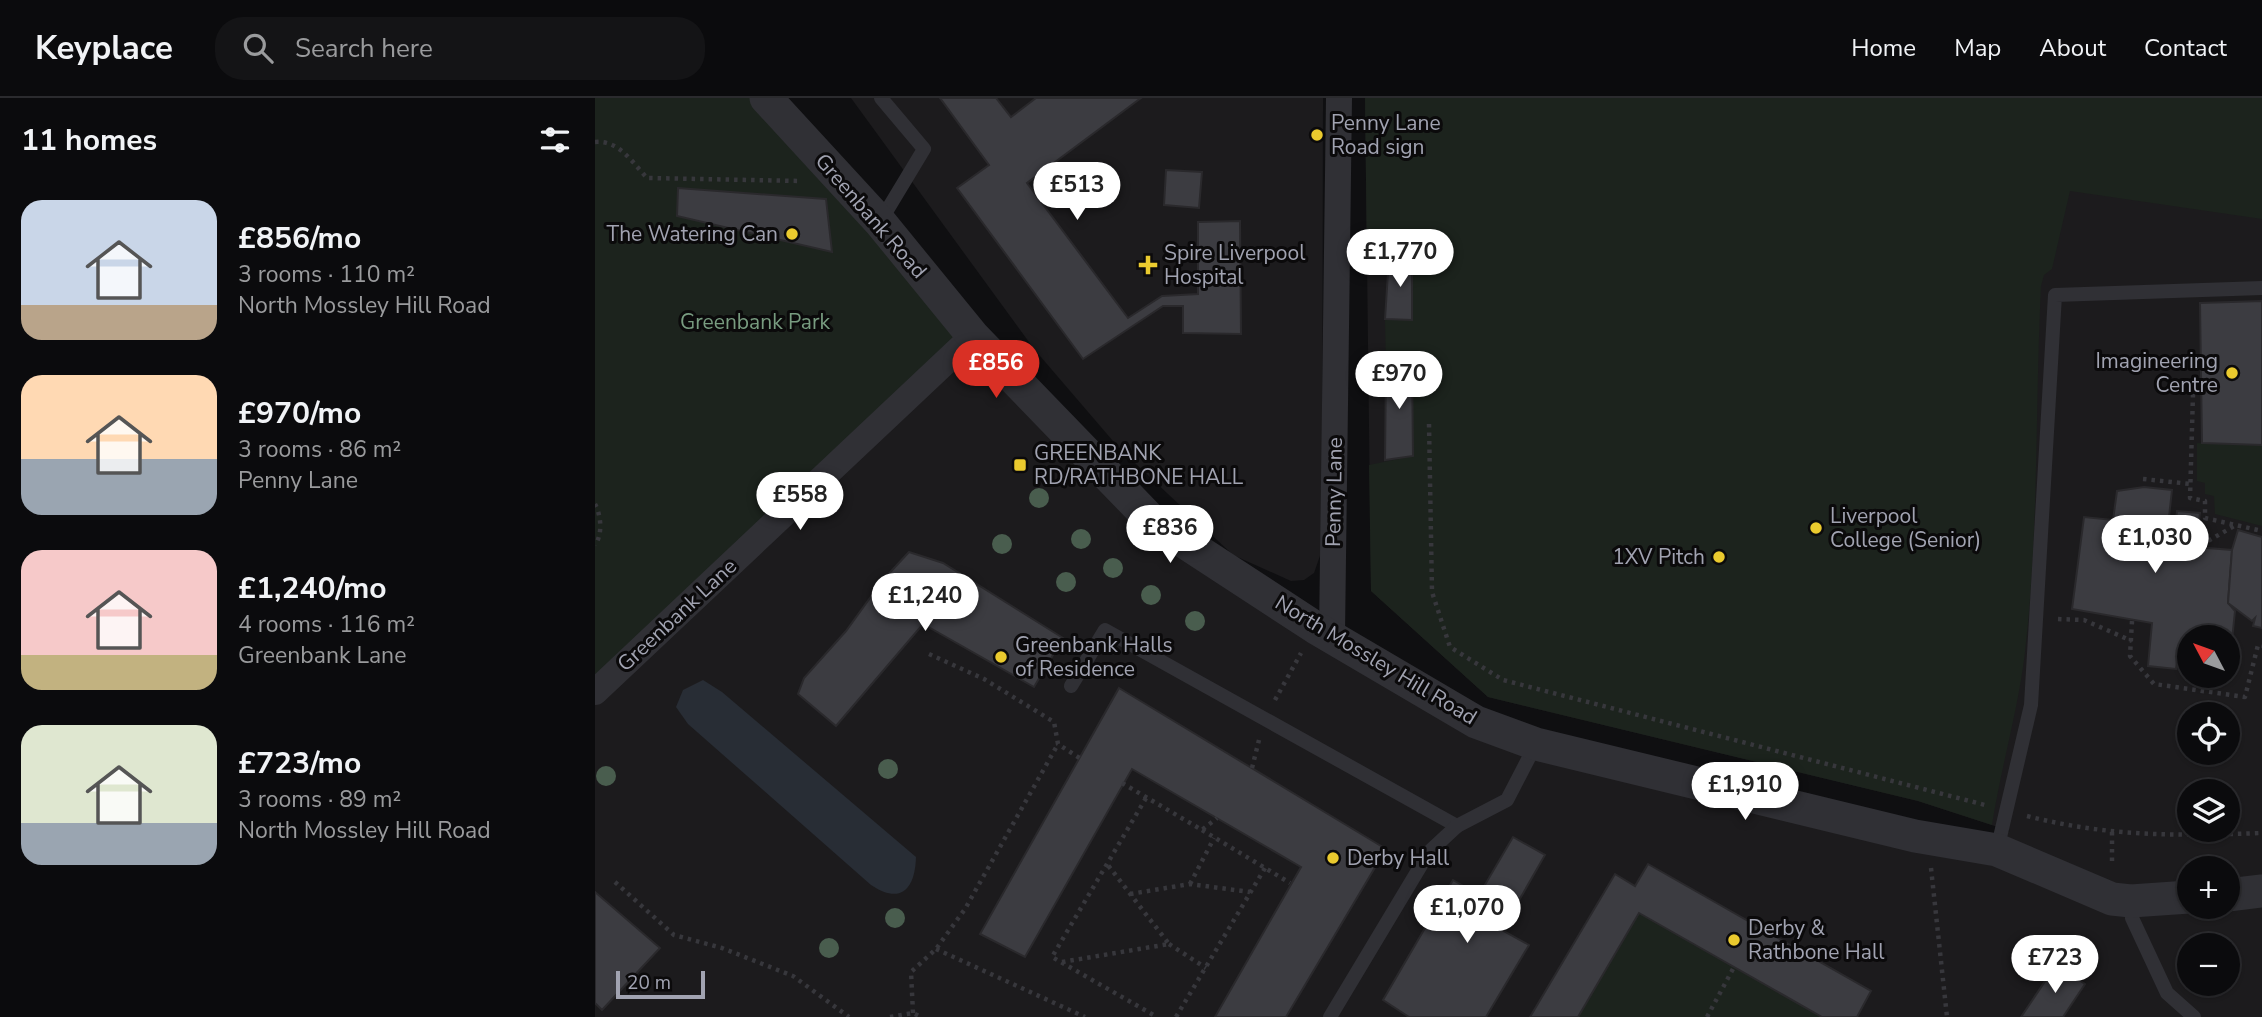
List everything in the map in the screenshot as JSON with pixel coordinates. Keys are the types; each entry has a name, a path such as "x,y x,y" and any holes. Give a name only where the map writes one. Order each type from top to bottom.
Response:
{"street":[{"name":"Greenbank Road","path":"767,98 880,222 973,336"},
{"name":"Penny Lane","path":"1324,631 1339,98"},
{"name":"North Mossley Hill Road","path":"973,336 1152,521 1324,631 1476,722 1536,744 1915,836 1997,849 2112,899 2131,901 2177,898"},
{"name":"Greenbank Lane","path":"595,692 973,336"},
{"path":"2240,894 2262,891"}],"lane":[{"path":"880,222 924,149 881,98"},
{"path":"1997,849 2031,705 2055,295 2262,288"},
{"path":"1072,686 1105,630 1457,826"},
{"path":"1330,1017 1429,852 1457,826 1507,800 1536,744"},
{"path":"2131,901 2131,918 2167,993 2194,1017"}],"path":[{"path":"595,142 605,141 619,148 647,178 843,181"},
{"path":"2193,394 2190,498 2206,501 2205,518 2262,531"},
{"path":"1429,424 1432,592 1450,647 1503,680 1995,808"},
{"path":"2143,479 2191,484"},
{"path":"595,504 600,513 599,540 595,545"},
{"path":"2201,545 2236,524"},
{"path":"2036,619 2084,620 2132,640"},
{"path":"2132,621 2130,656 2154,684 2245,696 2258,645 2262,646"},
{"path":"1252,768 1264,719 1324,631"},
{"path":"913,1013 911,972 936,949 965,909 1058,744 1054,722 984,679 929,654"},
{"path":"1058,744 1081,759"},
{"path":"1122,783 1290,883"},
{"path":"1146,798 1052,957 1157,1017"},
{"path":"2015,813 2078,829 2145,836 2262,833"},
{"path":"1202,830 1217,818"},
{"path":"1915,836 1929,849 1947,1017"},
{"path":"1190,884 1215,838"},
{"path":"1107,864 1169,944 1206,968"},
{"path":"1176,1017 1265,868"},
{"path":"615,882 674,935 722,948 793,976 849,1017"},
{"path":"1130,894 1190,884 1251,892"},
{"path":"1061,962 1169,944"},
{"path":"936,949 1085,1017"},
{"path":"1707,1017 1734,967"},
{"path":"890,1017 913,1013 921,1017"}],"shaded area":[{"name":"Spire Liverpool Hospital","path":"851,98 1323,98 1322,550 1314,573 1304,580 1291,581 1233,555 1119,448 1034,349"},
{"path":"1365,98 2262,98 2262,1017 595,1017 595,692 973,336 1152,521 1476,722 1956,843 2010,831 1918,801 1488,697 1371,591"},
{"path":"703,680 722,692 916,857 913,878 904,890 891,894 871,885 688,724 676,707 683,690"}],"green space":[{"name":"Greenbank Park","path":"595,98 766,98 973,336 595,692"},
{"name":"Liverpool College (Senior)","path":"1365,98 2262,98 2262,219 2070,191 2052,269 2044,275 2041,286 2035,515 2025,652 1992,825 1918,801 1488,697 1371,591 1369,465 1413,456 1386,367 1385,319 1412,319 1412,257 1389,257 1367,265"},
{"path":"2197,443 2262,445 2262,526 2215,514 2214,496 2205,494 2205,483 2197,481"},
{"path":"1639,913 1822,1017 1578,1017"}],"building":[{"path":"940,98 996,98 1011,117 1036,98 1141,98 1027,183 1128,318 1162,296 1198,294 1198,222 1240,221 1241,334 1183,333 1183,306 1163,306 1083,359 957,188 989,165"},
{"path":"1166,170 1202,172 1199,208 1164,205"},
{"name":"The Watering Can","path":"678,188 826,199 832,252 677,216"},
{"path":"1412,256 1412,320 1385,319 1389,257"},
{"name":"Imagineering Centre","path":"2262,301 2262,445 2202,443 2200,303"},
{"path":"1412,360 1413,456 1385,460 1386,367"},
{"path":"2144,487 2172,490 2167,535 2174,535 2177,511 2200,513 2196,547 2232,550 2228,603 2235,611 2234,625 2177,625 2176,669 2148,666 2152,623 2072,609 2084,517 2113,520 2117,491"},
{"path":"2238,530 2262,537 2262,628 2253,626 2255,618 2252,621 2228,603 2232,550"},
{"path":"909,552 943,563 1063,638 1034,687 923,624 836,726 798,694 804,678 846,631 883,580"},
{"name":"Derby Hall","path":"1119,688 1386,849 1286,1017 1215,1017 1301,867 1132,769 1025,957 980,934"},
{"path":"1513,837 1545,855 1502,930 1529,945 1486,1017 1409,1017 1383,1000 1453,880 1479,895"},
{"name":"Derby & Rathbone Hall","path":"1648,864 1871,991 1857,1017 1822,1017 1639,913 1578,1017 1530,1017 1615,874 1635,886"},
{"path":"595,892 660,948 602,1010 595,1003"},
{"path":"2056,965 2085,984 2063,1017 2021,1017"}],"place":[{"name":"Penny Lane Road sign","path":"1317,135"},
{"name":"The Watering Can","path":"792,234"},
{"name":"Spire Liverpool Hospital","path":"1148,265"},
{"name":"Imagineering Centre","path":"2232,373"},
{"name":"GREENBANK RD/RATHBONE HALL","path":"1020,465"},
{"name":"Liverpool College (Senior)","path":"1816,528"},
{"name":"1XV Pitch","path":"1719,557"},
{"name":"Greenbank Halls of Residence","path":"1001,657"},
{"name":"Derby Hall","path":"1333,858"},
{"name":"Derby & Rathbone Hall","path":"1734,940"}]}
